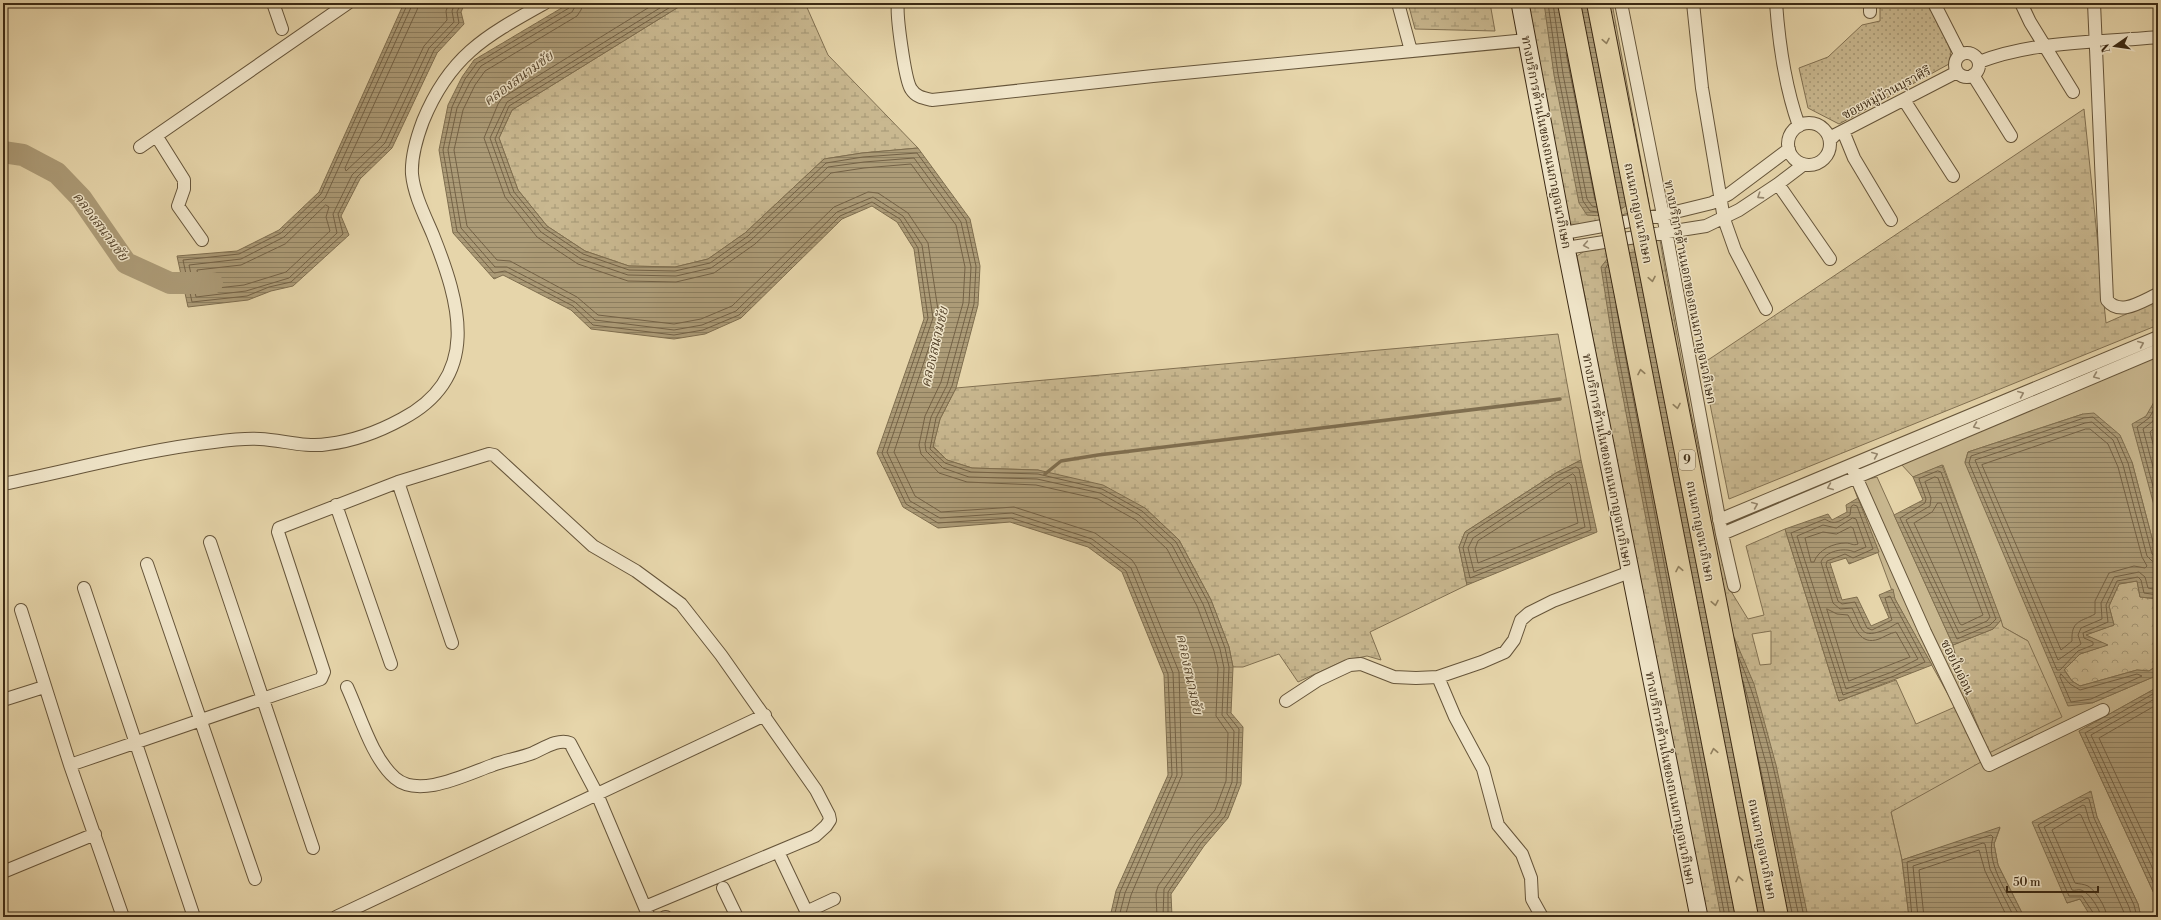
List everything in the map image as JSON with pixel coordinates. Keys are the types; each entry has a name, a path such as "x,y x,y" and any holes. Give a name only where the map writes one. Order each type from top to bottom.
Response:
{"highway":[{"name":"9","path":"1569,3 1747,917"},
{"name":"ถนนกาญจนาภิเษก","path":"1598,3 1777,917"}],"main road":[{"name":"ทางบริการด้านในของถนนกาญจนาภิเษก","path":"1520,3 1630,572 1699,917"}],"street":[{"path":"273,3 282,29"},
{"path":"140,147 157,137 348,3"},
{"path":"3,484 168,449 216,442 259,438 327,445 357,437 402,419 428,402 446,380 456,358 458,324 447,272 415,188 412,173 418,135 427,110 446,76 469,51 490,34 545,3"},
{"path":"898,3 897,21 910,88 918,97 932,100 1527,40"},
{"path":"1398,3 1411,51"},
{"name":"ทางบริการด้านนอกของถนนกาญจนาภิเษก","path":"1621,3 1663,215 1719,520 1734,586"},
{"path":"1693,3 1702,88 1722,199 1724,219 1735,250 1766,308"},
{"path":"1776,3 1779,36 1794,112 1799,126"},
{"path":"1934,3 1960,54"},
{"path":"2021,3 2044,46 2073,92"},
{"path":"2094,3 2108,300 2111,305 2118,308 2126,308 2158,294"},
{"path":"1978,62 2005,54 2058,43 2095,42 2158,37"},
{"path":"1969,53 1976,58 1978,62 1977,71 1973,75 1964,77 1957,72 1955,62 1960,54 1969,53"},
{"name":"ซอยหมู่บ้านบุราศิริ","path":"1830,140 1843,131 1957,72"},
{"path":"1973,75 2011,136"},
{"path":"1904,100 1953,176"},
{"path":"1565,240 1706,226 1724,219 1778,184 1803,165 1818,164 1824,160 1828,154 1830,140 1828,133 1816,124 1809,122 1799,126 1790,134 1788,148 1791,156 1803,165"},
{"path":"1843,131 1854,158 1891,220"},
{"path":"157,137 184,180 184,189 178,206 202,240"},
{"path":"1565,240 1712,203 1722,199 1788,148"},
{"path":"1778,184 1830,259"},
{"path":"1722,534 1853,470 1999,403 2158,337"},
{"path":"1719,520 2005,414 2158,350"},
{"path":"1999,403 2005,414"},
{"path":"70,765 312,684 322,678 324,672 278,530 281,526 398,482 488,454 494,455 593,546 636,571 681,604 765,715 816,790 829,815 830,820 815,836 647,912 597,794 572,744 566,741 556,742 517,759 432,785 411,786 404,784 390,773 373,747 347,687"},
{"name":"ซอยใบอ่อน","path":"1853,470 1922,625 1989,765 2102,710"},
{"path":"398,482 452,643"},
{"path":"336,505 391,664"},
{"path":"210,542 314,848"},
{"path":"147,564 256,879"},
{"path":"1286,701 1318,680 1350,665 1361,664 1394,677 1438,677 1505,652 1514,640 1521,620 1536,608 1630,572"},
{"path":"84,588 194,917"},
{"path":"21,610 44,687 123,917"},
{"path":"1438,677 1455,717 1483,769 1498,825 1522,854 1531,878 1532,900 1542,917"},
{"path":"3,700 44,687"},
{"path":"336,917 765,715"},
{"path":"3,872 95,834"},
{"path":"781,858 807,915 834,899"},
{"path":"723,888 737,917"}],"green space":[{"path":"685,3 805,3 828,55 918,148 862,153 824,159 745,233 708,259 675,267 629,266 585,251 547,226 518,190 499,138 512,110"},
{"path":"1408,3 1490,3 1495,31 1415,29"},
{"path":"1528,3 1612,3 1649,204 1610,219 1590,223 1570,224"},
{"path":"1880,3 1931,3 1951,52 1949,64 1839,124 1808,108 1799,68 1828,57 1862,25 1880,21"},
{"path":"2084,109 2106,323 2158,300 2158,325 1729,499 1702,364"},
{"path":"1660,240 1691,413 1729,588 1748,619 1764,615 1746,546 1785,529 1839,701 1896,680 1916,724 1955,707 1981,762 1891,812 1902,860 1909,917 1705,917 1577,256 1586,250","holes":["1771,631 1771,664 1760,665 1752,634"]},
{"path":"1558,334 1581,460 1556,473 1465,532 1459,547 1467,585 1370,632 1381,660 1367,656 1343,661 1298,682 1279,654 1243,667 1233,667 1229,647 1211,600 1179,540 1145,508 1038,470 972,468 947,460 933,446 940,419 956,388"},
{"path":"2158,354 2158,561 2132,462 2083,414 1968,452 1965,462 2092,703 2158,675 2158,687 2079,731 2158,902 2158,917 2141,917 2138,904 2097,817 2090,791 2067,903 2080,899 2092,916 2024,917 1998,865 1994,844 2000,828 1902,860 1891,812 1955,707 1895,599 1852,483 1877,477 1953,645 1963,690 2028,641 2003,627 1943,465 1913,477 1901,464"},
{"path":"2137,581 2140,597 2158,599 2158,665 2149,671 2137,670 2080,686 2072,681 2064,669 2080,654 2107,645 2085,635 2114,625 2109,606 2119,584"},
{"path":"2001,620 2003,627 2028,641 2062,717 1989,753 1963,690 1953,645 1993,629"}],"water":[{"path":"404,3 465,3 461,12 464,24 437,53 392,148 360,179 341,216 349,235 293,286 271,291 248,300 188,307 177,256 237,251 279,230 319,192"},
{"path":"570,3 685,3 512,110 499,138 518,190 547,226 585,251 629,266 675,267 708,259 745,233 824,159 862,153 918,148 970,219 980,266 978,305 956,388 940,419 933,447 947,460 972,468 1038,470 1103,485 1145,508 1179,540 1211,600 1229,647 1233,667 1231,713 1243,727 1241,784 1228,818 1204,846 1171,894 1172,917 1110,917 1116,891 1168,775 1164,675 1122,572 1088,547 1010,522 938,528 903,507 877,453 924,319 914,249 897,222 872,206 842,219 741,318 705,334 674,339 591,329 571,310 503,275 494,279 453,233 439,150 448,105 462,77 474,60"},
{"path":"1544,3 1607,3 1642,190 1618,211 1605,215 1587,215 1579,203 1554,75"},
{"path":"1633,252 1658,252 1724,614 1754,684 1776,765 1808,917 1721,917 1613,344 1601,267 1608,258"},
{"path":"2158,395 2158,520 2132,424 2146,416"},
{"path":"2094,413 2120,435 2132,462 2158,561 2158,599 2140,597 2137,581 2119,584 2109,606 2114,625 2086,635 2108,645 2080,654 2064,670 2072,681 2080,686 2137,670 2149,671 2158,665 2158,675 2092,703 2068,706 1965,463 1968,452 2083,414"},
{"path":"1581,460 1597,532 1467,585 1459,547 1465,532 1556,473"},
{"path":"1942,465 2001,620 1993,629 1953,645 1894,515 1923,500 1913,477"},
{"path":"1858,498 1879,552 1849,564 1846,558 1830,563 1842,600 1857,597 1871,626 1889,618 1879,595 1893,589 1895,599 1932,665 1839,701 1785,529 1828,514 1832,520 1847,512 1846,505"},
{"path":"2158,687 2158,902 2079,731"},
{"path":"2091,791 2097,817 2138,904 2141,917 2091,917 2080,899 2067,903 2032,822"},
{"path":"2000,827 1994,844 1998,865 2024,917 1909,917 1902,860"}],"waterway":[{"name":"คลองสนามชัย","path":"3,152 23,155 57,173 81,198 126,263 170,283 212,283"},
{"path":"1045,474 1061,461 1098,455 1560,399"}]}
